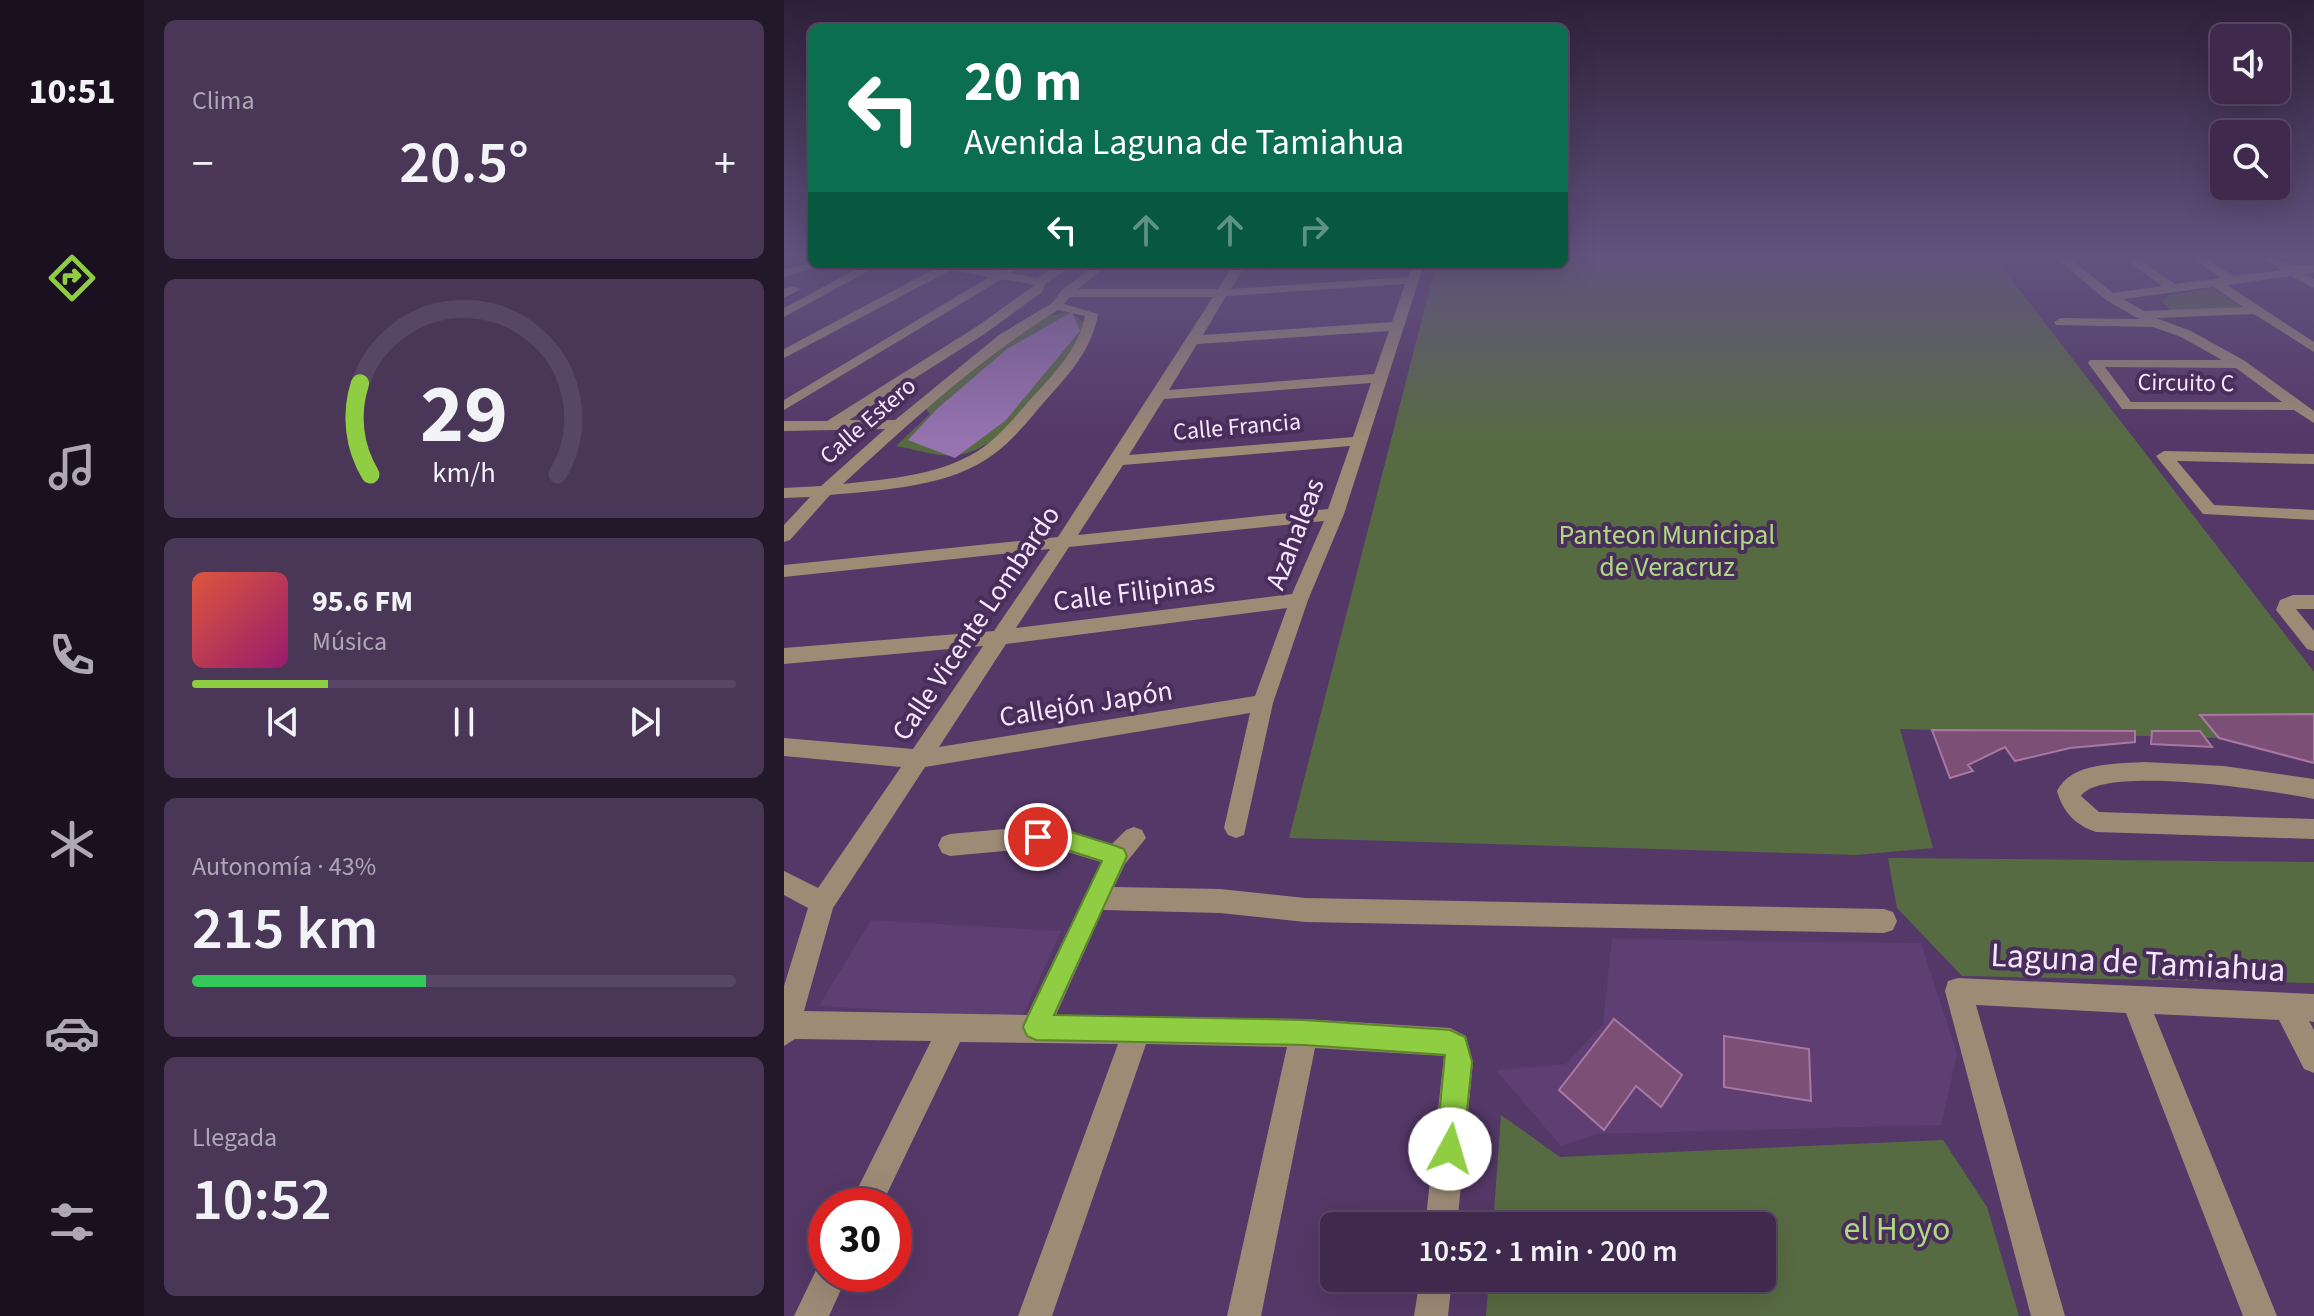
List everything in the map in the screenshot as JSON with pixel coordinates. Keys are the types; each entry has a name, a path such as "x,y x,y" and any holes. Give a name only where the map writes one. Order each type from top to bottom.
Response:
{"street":[{"path":"784,354 849,318"},
{"path":"784,406 927,318"},
{"path":"831,425 997,318"},
{"name":"Calle Estero","path":"784,536 824,492 899,424 1004,338 1036,318"},
{"path":"784,493 824,492 957,469 982,456 1070,365 1090,318"},
{"name":"Calle Vicente Lombardo","path":"786,1028 822,903 1066,541 1205,318"},
{"name":"Azahaleas","path":"1236,828 1263,703 1299,600 1335,514 1401,318"},
{"path":"2146,318 2186,334 2240,364 2314,418"},
{"path":"2061,322 2155,323 2168,318"},
{"path":"2169,318 2186,334"},
{"path":"2270,318 2314,348"},
{"path":"1192,340 1398,326"},
{"name":"Circuito C","path":"2240,364 2095,363 2127,406 2298,406"},
{"path":"1159,395 1380,378"},
{"path":"784,426 899,424"},
{"name":"Calle Francia","path":"1118,461 1359,441"},
{"path":"2314,459 2164,456 2209,510 2314,515"},
{"path":"784,571 1335,514"},
{"name":"Calle Filipinas","path":"784,656 1003,637 1299,600"},
{"path":"2314,602 2293,602 2287,605 2286,610 2314,644"},
{"name":"Callejón Japón","path":"784,747 919,759 1263,703"},
{"path":"2314,789 2271,779 2172,772 2090,775 2072,783 2068,791 2071,803 2082,815 2096,822 2314,829"},
{"path":"950,845 1038,837 1125,847 1096,898 1036,1027"},
{"path":"784,882 822,903"},
{"path":"1096,898 1220,901 1305,910 1884,921"},
{"name":"Laguna de Tamiahua","path":"2048,1316 1958,991 2134,997 2300,1008"},
{"path":"2134,997 2260,1316"},
{"path":"2300,1008 2314,1059"},
{"path":"874,1188 953,1027"},
{"path":"786,1028 1137,1029 1304,1033 1450,1042 1456,1046 1459,1062 1443,1212"},
{"path":"1035,1316 1137,1029"},
{"path":"1244,1316 1304,1033"},
{"path":"811,1316 823,1292"},
{"path":"1431,1316 1434,1292"}],"shaded area":[{"path":"1061,318 1075,318 1080,331 1005,421 955,458 908,440 938,408 1007,349"},
{"path":"871,920 1061,931 1022,1018 819,1006"},
{"path":"1612,939 1921,943 1957,1054 1941,1125 1597,1134 1561,1146 1496,1070 1566,1064 1603,1024"}],"green space":[{"path":"1030,318 1078,318 1088,325 1033,403 997,437 978,449 951,456 896,446 930,414 923,405"},
{"name":"Panteon Municipal de Veracruz","path":"1422,318 2041,318 2314,672 2314,763 2219,738 1900,729 1933,848 1856,855 1289,838"},
{"path":"1888,858 2314,862 2314,983 1962,976 1897,908"},
{"name":"el Hoyo","path":"1501,1115 1560,1157 1943,1140 1987,1207 2019,1316 1486,1316 1488,1292 1776,1292 1776,1212 1494,1212"}],"building":[{"path":"2314,714 2314,763 2219,738 2200,715"},
{"path":"1932,730 2135,731 2135,742 2070,748 2015,761 2005,747 1968,765 1973,771 1950,778"},
{"path":"2152,731 2200,731 2212,747 2151,744"},
{"path":"1614,1019 1682,1075 1661,1107 1636,1086 1604,1130 1559,1090"},
{"path":"1724,1036 1809,1049 1811,1101 1724,1087"}],"route":[{"path":"1038,837 1061,839 1116,856 1036,1027 1304,1033 1450,1042 1456,1046 1459,1062 1450,1149"}]}
